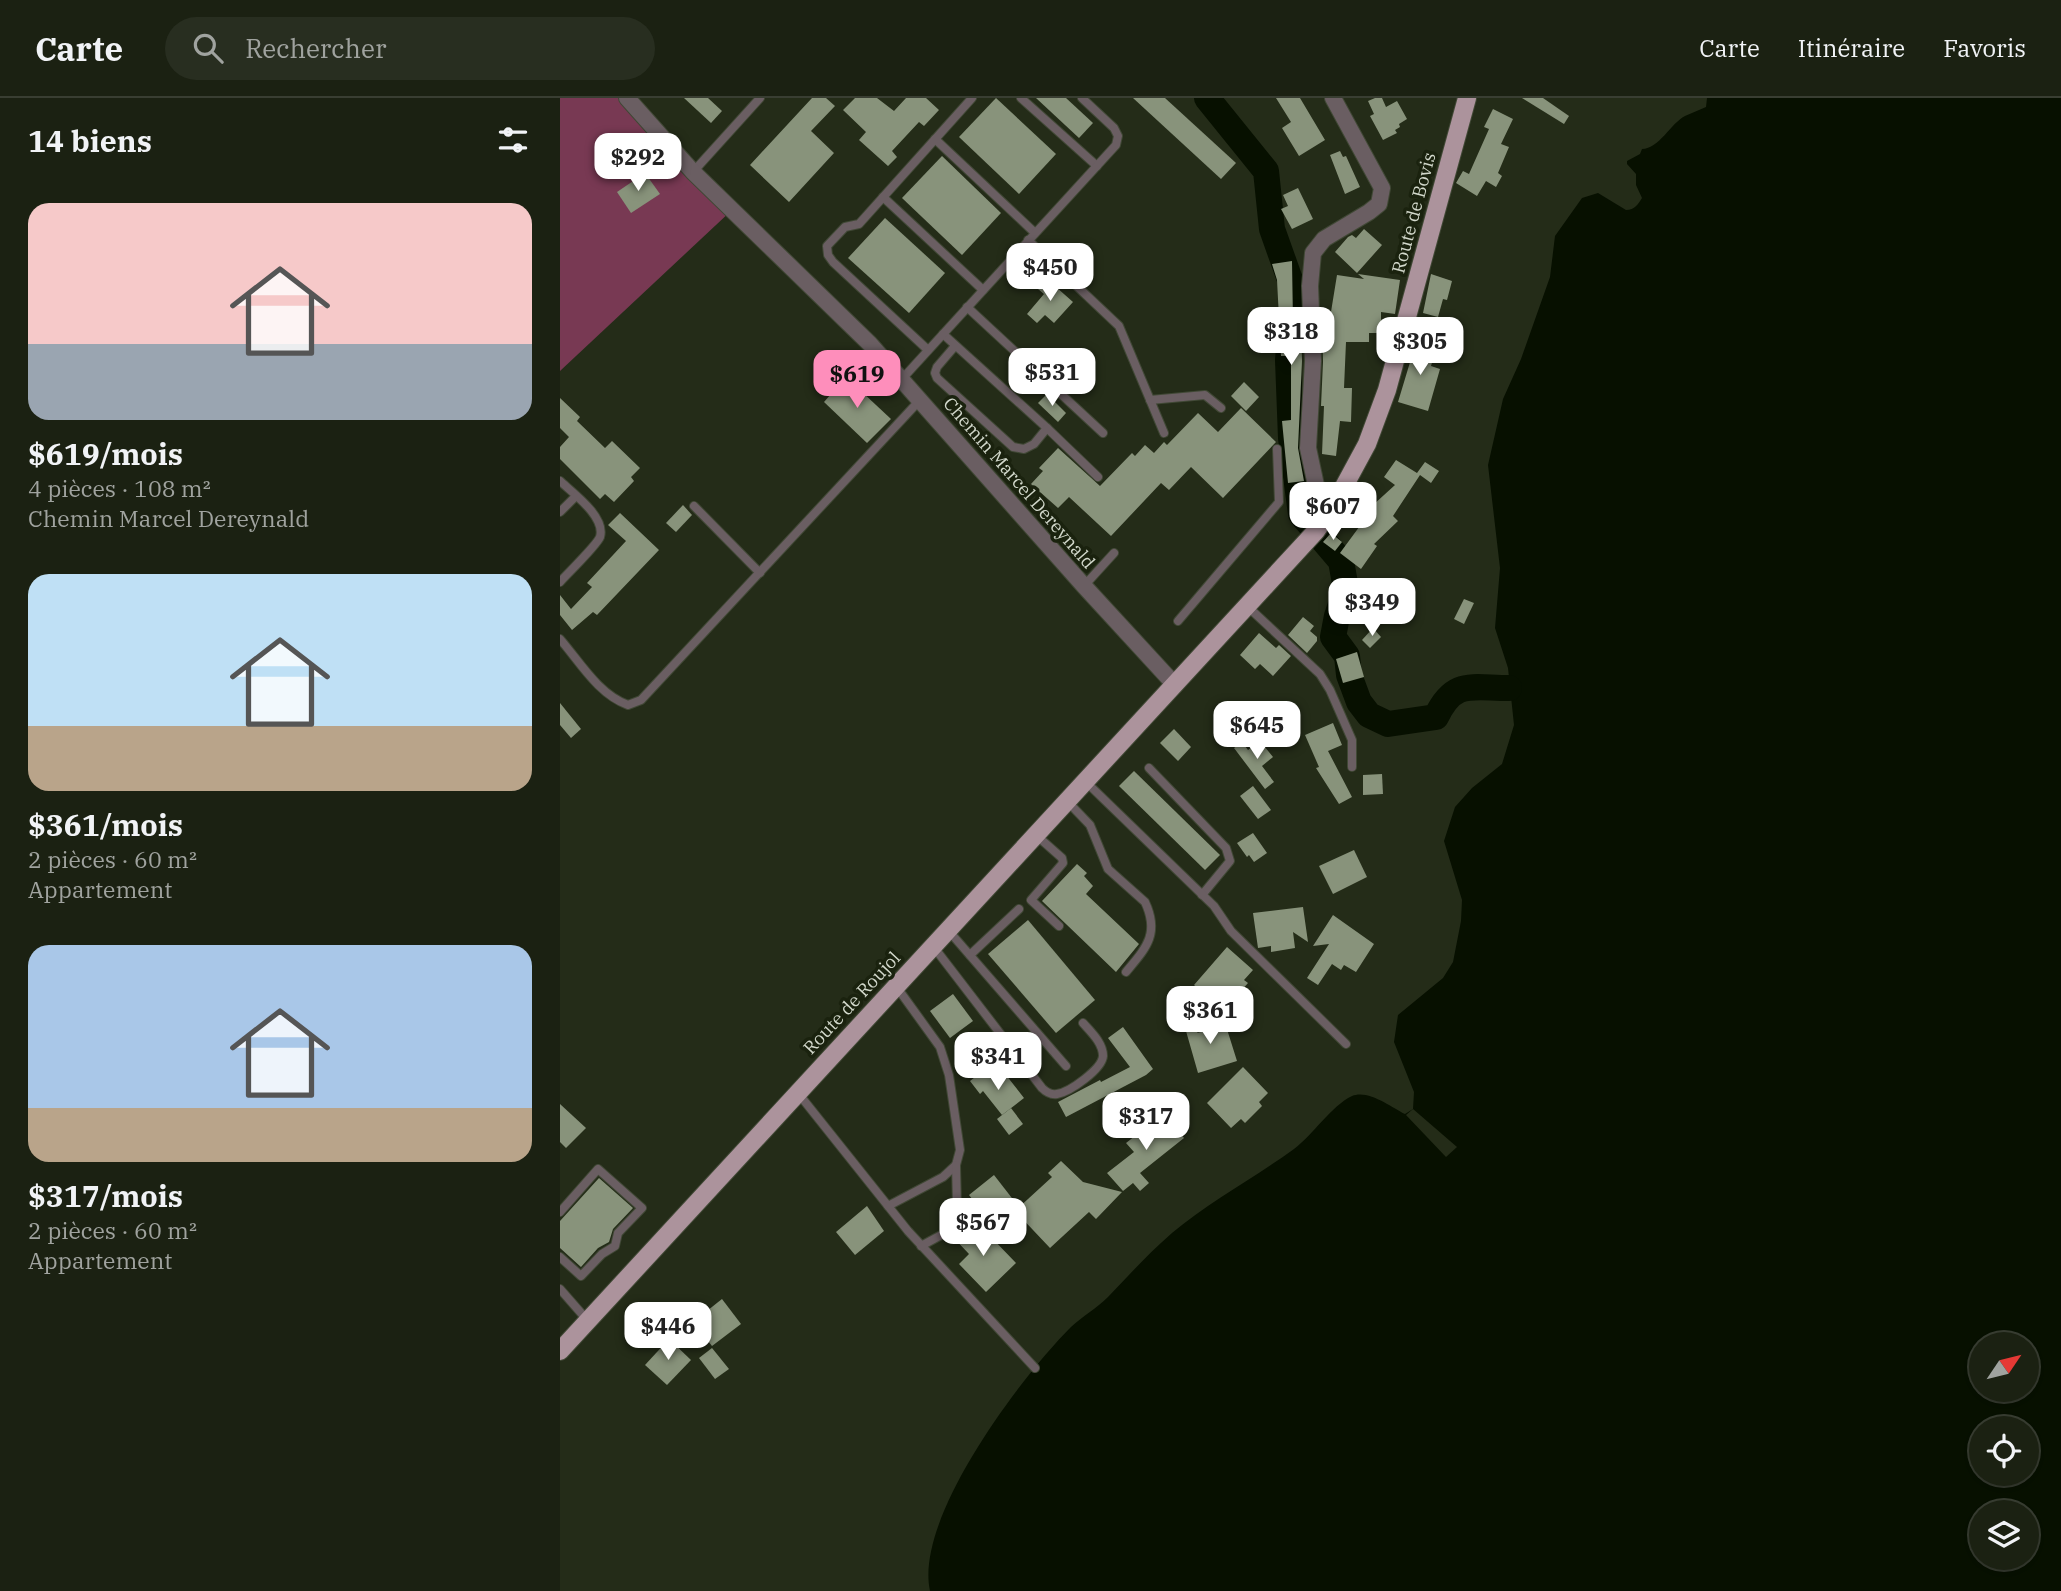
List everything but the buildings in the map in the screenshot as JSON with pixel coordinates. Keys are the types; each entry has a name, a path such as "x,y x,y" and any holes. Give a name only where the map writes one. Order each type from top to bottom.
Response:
{"main road":[{"name":"Route de Bovis","path":"1175,685 1316,531 1334,505 1367,443 1387,390 1467,98"},
{"name":"Route de Roujol","path":"560,1351 1175,685"}],"street":[{"name":"Chemin Marcel Dereynald","path":"626,98 693,172 870,344 1175,685"},
{"path":"1333,98 1382,188 1379,204 1324,239 1313,253 1310,286 1313,361 1308,448 1317,490 1334,505"}],"lane":[{"path":"693,172 760,98"},
{"path":"928,350 833,262 828,255 827,246 845,227 859,224 972,98"},
{"path":"1021,98 1097,166"},
{"path":"902,379 1116,145 1118,136 1114,128 1082,98"},
{"path":"934,139 1034,232"},
{"path":"883,197 983,290"},
{"path":"1028,240 1119,326 1164,433"},
{"path":"967,307 1102,433"},
{"path":"943,334 1098,477"},
{"path":"955,346 937,367 937,378 1013,447 1024,449 1034,444 1047,428"},
{"path":"1150,400 1205,395 1220,408"},
{"path":"560,639 603,691 628,705 641,700 920,400"},
{"path":"1178,621 1279,502 1276,449"},
{"path":"560,481 595,514 600,528 600,538 560,582"},
{"path":"560,512 576,496"},
{"path":"694,506 760,573"},
{"path":"1084,586 1114,553"},
{"path":"1247,606 1320,674 1352,740 1352,767"},
{"path":"1149,768 1226,848 1229,855 1230,861 1202,895"},
{"path":"1085,781 1214,906 1231,931 1346,1044"},
{"path":"1067,801 1090,825 1108,869 1145,902 1148,909 1152,928 1150,940 1126,972"},
{"path":"1036,835 1062,858 1063,863 1031,900 1059,926"},
{"path":"970,955 1019,909"},
{"path":"947,930 1066,1066"},
{"path":"933,946 1048,1093 1058,1094 1072,1087 1099,1067 1103,1058 1102,1048 1083,1023"},
{"path":"896,986 940,1047 949,1075 960,1150 956,1166 957,1205 945,1233 921,1246"},
{"path":"798,1093 921,1246 1035,1368"},
{"path":"888,1206 943,1177 956,1166"},
{"path":"560,1212 598,1169 642,1208 618,1233 615,1246 602,1254 581,1276 560,1257"},
{"path":"560,1289 588,1321"}],"shaded area":[{"path":"560,98 627,98 732,210 560,371"},
{"path":"1707,98 2061,98 2061,1591 930,1591 929,1561 938,1526 954,1489 1000,1413 1071,1327 1104,1301 1172,1233 1294,1149 1344,1101 1358,1094 1379,1100 1405,1114 1413,1109 1414,1092 1394,1042 1398,1015 1443,978 1453,962 1462,900 1444,841 1455,807 1472,788 1502,764 1514,725 1508,668 1495,628 1500,568 1488,465 1503,399 1521,359 1550,277 1555,236 1582,198 1598,193 1626,210 1636,206 1642,198 1636,185 1636,174 1627,161 1640,154 1642,149 1654,145 1685,116 1706,107"}],"pier":[{"path":"1413,1109 1457,1147 1446,1157 1406,1115"}],"waterway":[{"path":"1207,98 1266,171 1272,229 1294,291 1288,360 1291,438 1301,514 1341,561 1346,589 1333,637 1347,656 1349,675 1359,702 1369,715 1388,724 1436,717 1450,696 1465,688 1509,688"}]}
